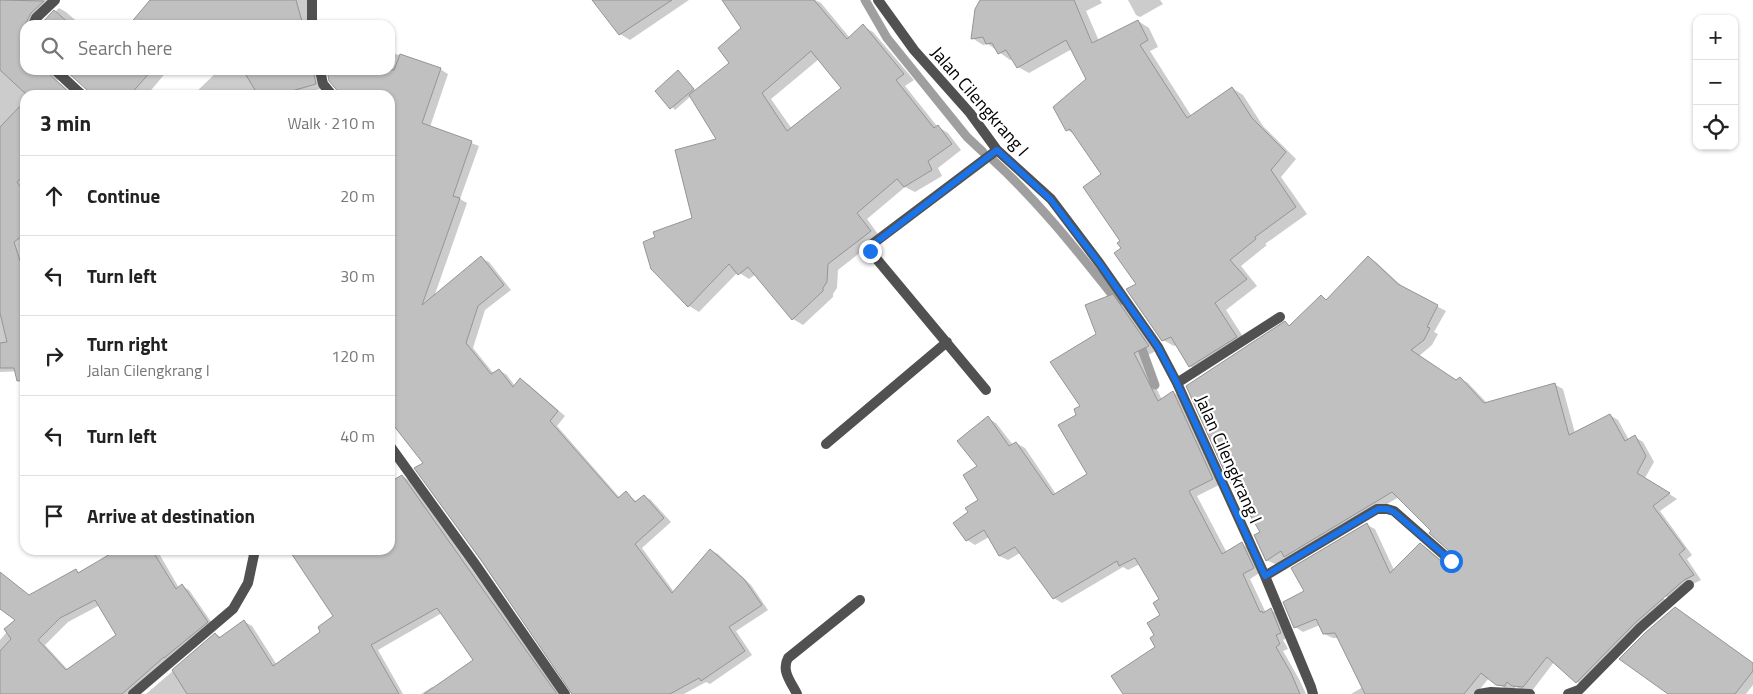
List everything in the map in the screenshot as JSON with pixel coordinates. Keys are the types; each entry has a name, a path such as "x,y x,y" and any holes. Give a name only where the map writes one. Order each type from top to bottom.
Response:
{"street":[{"path":"35,20 55,0"},
{"path":"312,0 312,20"},
{"name":"Jalan Cilengkrang I","path":"878,0 914,50 970,112 997,150 1051,200 1100,264 1158,347 1177,383 1265,576 1312,687 1313,694"},
{"path":"60,75 77,90"},
{"path":"321,75 323,84 328,90"},
{"path":"986,390 870,251 870,248 997,150"},
{"path":"1177,383 1280,317"},
{"path":"826,444 946,342"},
{"path":"395,453 565,694"},
{"path":"1265,576 1378,509 1387,509 1394,512 1451,561"},
{"path":"133,694 233,609 248,583 254,555"},
{"path":"1568,694 1582,692 1640,628 1688,585"},
{"path":"797,694 786,673 785,664 788,658 860,600"},
{"path":"1479,694 1491,692 1530,694"}],"building":[{"path":"0,0 44,1 31,13 28,20 20,20 20,75 50,75 66,90 22,90 0,70"},
{"path":"150,0 296,0 302,20 133,20"},
{"path":"592,0 672,0 619,35"},
{"path":"722,0 814,0 847,39 863,24 904,74 896,80 934,128 938,125 952,144 928,161 932,170 904,187 897,179 857,213 871,231 828,264 827,282 823,291 792,320 748,267 738,275 729,264 688,307 651,269 643,242 655,237 653,232 692,218 675,150 716,139 689,95 729,63 718,48 741,28","holes":["811,51 841,88 787,131 762,93"]},
{"path":"980,0 1074,0 1092,43 1138,20 1148,40 1140,45 1187,118 1232,87 1252,118 1286,152 1271,170 1296,207 1255,237 1256,239 1230,260 1247,279 1215,303 1237,337 1189,367 1171,337 1162,341 1126,289 1136,284 1114,253 1121,248 1117,243 1120,241 1083,187 1101,174 1070,129 1066,131 1053,107 1086,79 1066,40 1017,68 1006,50 998,54 992,43 986,44 983,37 971,39 975,9"},
{"path":"54,10 65,20 45,20"},
{"path":"400,54 441,68 422,123 472,141 453,196 460,198 422,305 481,256 504,285 478,306 466,343 491,374 499,369 513,387 520,378 558,411 550,421 618,498 626,491 635,502 644,495 664,518 635,544 672,593 710,549 744,579 762,605 729,627 745,651 701,681 699,678 670,694 572,694 481,560 414,468 423,463 395,427 395,90 337,90 329,81 328,75 395,75 395,67"},
{"path":"678,70 694,89 670,109 655,91"},
{"path":"70,75 148,75 134,90 87,90"},
{"path":"246,75 314,75 316,84 295,90 255,90"},
{"path":"20,106 20,179 17,182 20,186 20,238 14,242 20,261 20,381 17,381 14,368 0,368 0,343 7,342 0,313 0,127"},
{"path":"1368,256 1398,284 1438,305 1427,327 1430,328 1424,340 1411,350 1456,380 1460,377 1484,403 1555,383 1569,435 1610,414 1625,441 1635,435 1646,456 1637,473 1670,493 1653,506 1685,549 1679,554 1694,575 1684,580 1635,623 1576,683 1547,657 1523,687 1512,686 1507,682 1505,686 1496,685 1481,673 1464,694 1365,694 1335,633 1323,634 1316,619 1294,628 1283,602 1304,591 1291,568 1367,523 1390,573 1420,543 1449,568 1456,566 1457,558 1429,533 1431,531 1392,492 1284,557 1281,551 1266,561 1254,535 1260,532 1225,473 1186,386 1285,321 1289,326 1321,295 1326,300"},
{"path":"1113,294 1149,346 1134,353 1158,401 1173,391 1213,479 1189,491 1222,554 1242,542 1254,568 1243,574 1260,612 1262,611 1263,613 1271,608 1281,633 1276,635 1280,644 1276,647 1291,673 1300,694 1123,694 1111,676 1155,647 1150,638 1154,635 1147,623 1160,615 1153,603 1159,599 1135,558 1119,566 1117,561 1053,599 1015,547 999,556 984,530 966,541 953,523 968,512 965,508 978,500 963,475 977,466 957,441 988,416 1009,446 1016,442 1053,495 1087,474 1058,425 1076,415 1074,409 1080,406 1050,362 1096,334 1085,305"},
{"path":"402,475 557,694 424,694 473,660 437,608 371,645 399,694 187,694 172,670 215,633 219,638 244,620 273,666 320,632 318,627 333,616 292,555 395,555 395,479"},
{"path":"109,555 155,555 176,589 182,584 208,622 122,694 0,694 0,651 11,639 4,629 15,620 0,609 0,572 29,595 76,569 78,573","holes":["95,600 116,635 66,670 38,640 60,618"]},
{"path":"1675,607 1753,663 1753,671 1735,694 1668,694 1619,659"}],"waterway":[{"path":"865,0 887,38 967,137 983,152"},
{"path":"993,160 1043,211 1118,302"},
{"path":"1138,338 1155,385"}],"route":[{"path":"870,251 871,246 997,150 1051,200 1100,264 1158,347 1177,383 1265,576 1378,509 1387,509 1394,512 1451,561"}]}
